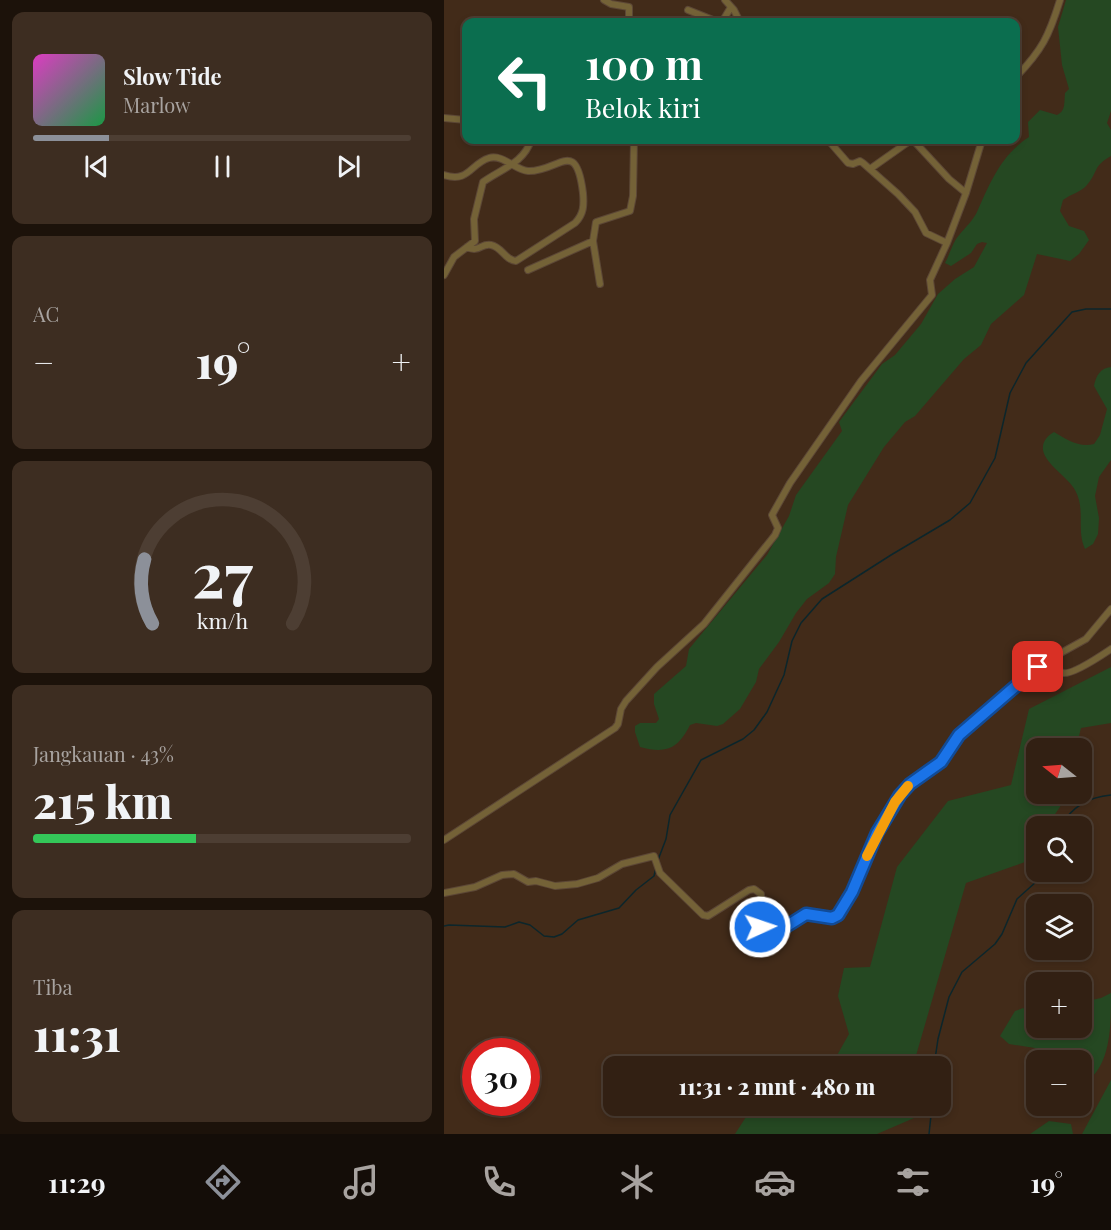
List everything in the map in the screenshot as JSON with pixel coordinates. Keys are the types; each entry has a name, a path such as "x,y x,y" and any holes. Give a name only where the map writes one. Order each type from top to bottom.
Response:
{"street":[{"path":"604,0 611,4 629,7"},
{"path":"629,18 631,0"},
{"path":"725,0 738,18"},
{"path":"1020,72 1048,37 1060,0"},
{"path":"723,18 731,7"},
{"path":"688,10 709,18"},
{"path":"444,118 462,120"},
{"path":"444,275 454,257 475,241 474,219 483,182 513,164 528,149 530,144"},
{"path":"600,284 593,241 596,222 630,211 633,196 634,144"},
{"path":"831,144 848,163 853,164 860,161 870,169 915,212 926,233 947,243"},
{"path":"870,169 906,144"},
{"path":"916,144 949,179 966,193"},
{"path":"444,840 615,728 626,701 657,667 704,624 777,533 777,526 772,515 797,471 861,381 931,296 930,280 966,193 981,144"},
{"path":"444,175 465,176 492,158 528,171 567,161 575,164 581,172 584,204 580,218 516,261 509,260 493,246 489,245 475,250 467,246"},
{"path":"528,270 593,241"},
{"path":"444,893 475,887 502,875 514,874 528,882 536,881 555,886 577,884 598,878 622,864 654,856 660,873 703,915 708,916 754,889 761,894 761,899 749,913 740,919 740,923 744,925 779,931 806,914 832,918 838,915 843,908 877,833 900,795 910,784 941,762 959,735 1028,675 1050,659 1086,639 1111,609"},
{"path":"1050,659 1060,672 1065,674 1073,672 1111,649"}],"green space":[{"path":"1066,0 1111,0 1111,111 1107,123 1111,130 1111,156 1098,166 1085,187 1063,200 1060,211 1069,226 1084,231 1089,240 1079,254 1070,261 1037,254 1024,295 991,324 981,345 964,359 915,416 905,422 884,447 848,505 836,557 835,574 829,583 807,599 796,613 779,642 759,669 756,682 740,709 723,724 717,726 696,723 690,725 681,740 670,748 657,750 640,747 635,726 640,723 656,723 659,719 654,704 654,694 686,666 689,649 767,555 789,516 796,495 842,431 839,422 882,364 895,355 921,324 938,294 955,279 974,267 987,243 977,244 971,253 951,266 945,263 955,240 975,215 1004,161 1019,144 1029,137 1028,122 1040,110 1057,115 1063,109 1065,93 1069,89 1062,65 1058,27"},
{"path":"1111,367 1111,460 1099,477 1095,496 1099,518 1098,534 1093,544 1085,549 1082,542 1078,497 1072,485 1048,460 1043,444 1054,432 1078,444 1094,444 1100,435 1107,409 1094,386 1099,373"},
{"path":"1111,667 1111,723 1081,728 1078,738 1026,738 1026,804 1062,804 1054,816 1026,816 1025,862 966,883 916,1056 837,1056 849,1034 838,996 844,968 870,967 897,867 948,801 1011,785 1029,709"},
{"path":"1111,993 1111,1020 1104,1058 1092,1078 1092,1050 1037,1050 1009,1044 1000,1036 1015,1011 1023,1008 1026,1010 1026,1038 1092,1038 1092,1000"},
{"path":"1111,1080 1111,1134 1082,1134"},
{"path":"747,1116 919,1116 877,1134 735,1134"},
{"path":"1049,1121 1071,1124 1073,1134 1030,1134"}],"waterway":[{"path":"658,860 666,839 670,815 701,760 743,739 754,730 767,712 784,675 792,641 801,623 822,599 950,520 970,503 995,458 1010,393 1026,363 1072,312 1086,309 1111,309"},
{"path":"1068,816 1088,800 1111,795"},
{"path":"444,926 505,927 519,922 530,925 544,936 554,937 562,934 578,920 619,908 636,890 654,876 656,868"},
{"path":"935,1056 949,997 962,972 995,944 1002,934 1017,899 1036,882"},
{"path":"929,1134 931,1116"}],"slow traffic":[{"path":"867,856 895,802 908,786"}],"route":[{"path":"760,927 779,931 806,914 825,918 838,915 852,892 877,833 900,795 910,784 941,762 959,735 1038,667"}]}
